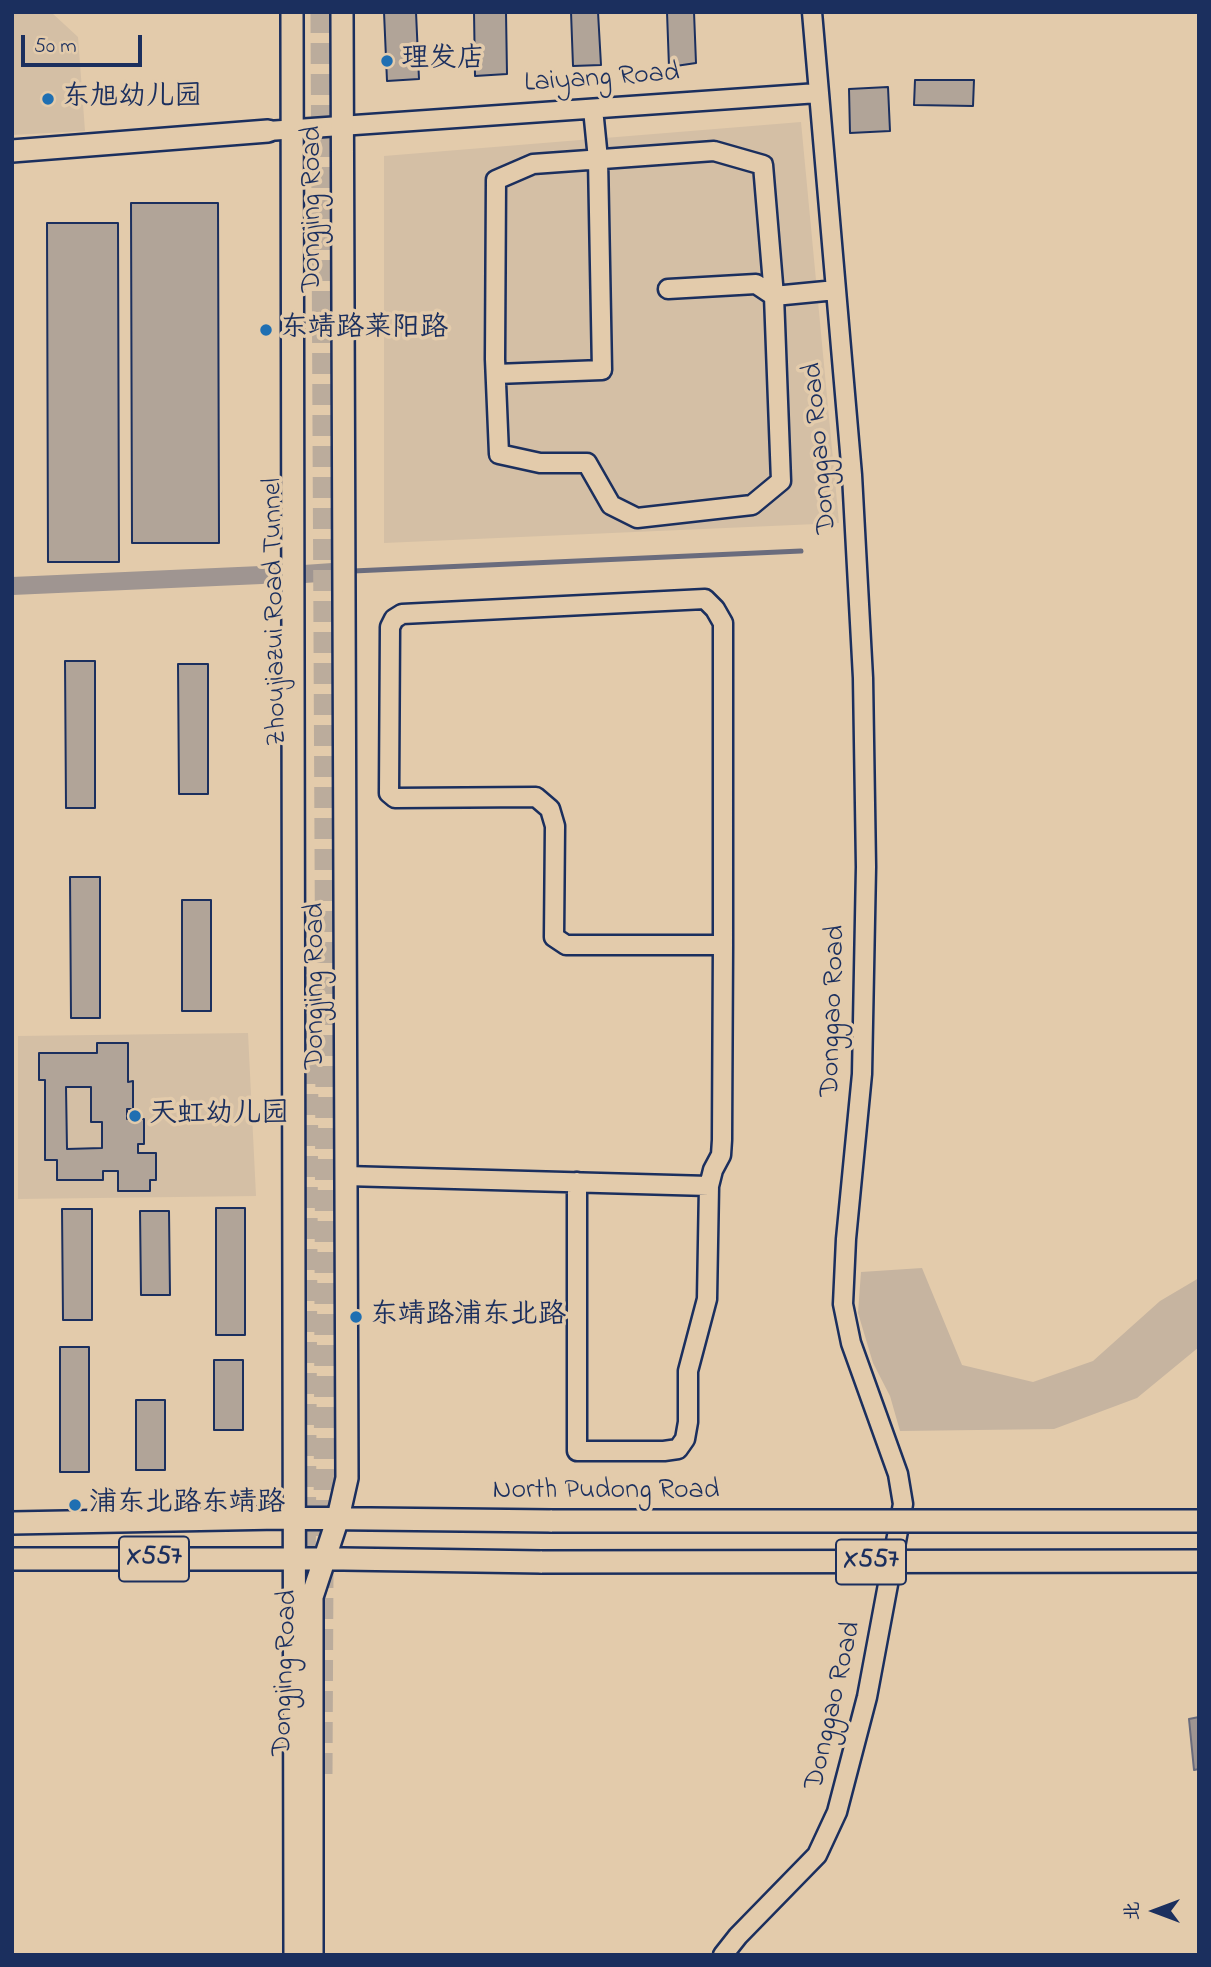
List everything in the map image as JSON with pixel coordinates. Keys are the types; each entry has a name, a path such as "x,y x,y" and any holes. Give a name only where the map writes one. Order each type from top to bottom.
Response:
{"main road":[{"name":"Dongjing Road","path":"292,12 295,1955"},
{"name":"Dongjing Road","path":"312,1955 312,1597 338,1518 347,1478 342,12"},
{"name":"Laiyang Road","path":"12,152 268,131"},
{"name":"Zhoujiazui Road Tunnel","path":"293,167 305,549 308,1057"},
{"name":"North Pudong Road","path":"12,1522 294,1518 552,1521 1199,1521"},
{"name":"X557","path":"12,1559 296,1559"},
{"path":"296,1559 324,1560"},
{"name":"X557","path":"324,1560 1199,1562"}],"street":[{"name":"Donggao Road","path":"723,1955 817,1855 837,1812 867,1697 903,1504 898,1474 851,1343 844,1304 846,1239 862,1074 866,867 863,678 857,548 813,12"},
{"name":"Laiyang Road","path":"268,131 818,93"},
{"path":"496,374 602,370 598,159 593,109"},
{"path":"714,151 763,165 774,296 782,481 752,505 637,518 611,505 587,463 540,463 499,454 496,374 496,180 533,164 714,151"},
{"path":"668,289 756,284 774,296 836,290"},
{"path":"577,1182 577,1451 678,1449 685,1439 688,1422 688,1371 707,1299 709,1186 713,1170 721,1156 722,1140 723,944 723,623 716,609 705,599 402,614 394,619 390,627 389,793 396,798 536,797 550,809 555,826 554,937 566,944 723,944"},
{"path":"346,1176 709,1186"}],"shaded area":[{"name":"东旭幼儿园","path":"12,12 51,12 78,37 85,131 12,135"},
{"path":"801,122 839,523 384,543 384,156"},
{"name":"天虹幼儿园","path":"248,1033 256,1196 18,1199 18,1036"},
{"path":"922,1268 962,1365 1033,1382 1093,1361 1160,1301 1199,1278 1199,1347 1137,1398 1054,1429 900,1431 890,1396 873,1363 858,1313 861,1272"},
{"path":"1199,1717 1199,1769 1194,1770 1189,1719"}],"building":[{"path":"384,12 416,12 419,79 387,81"},
{"path":"474,12 506,12 507,74 475,76"},
{"path":"571,12 598,12 601,65 573,66"},
{"path":"667,12 694,12 696,63 669,67"},
{"path":"915,80 974,80 973,106 914,105"},
{"path":"888,87 890,131 850,133 849,89"},
{"path":"131,203 218,203 219,543 132,543"},
{"path":"47,223 118,223 119,562 48,562"},
{"path":"65,661 95,661 95,808 66,808"},
{"path":"178,664 208,664 208,794 179,794"},
{"path":"70,877 100,877 100,1018 71,1018"},
{"path":"182,900 211,900 211,1011 182,1011"},
{"path":"97,1043 128,1043 128,1082 133,1081 133,1109 127,1109 127,1119 144,1119 144,1144 138,1144 138,1153 156,1153 156,1180 150,1180 150,1191 118,1191 118,1171 103,1171 103,1180 57,1180 57,1160 45,1160 45,1080 39,1080 39,1053 97,1053","holes":["66,1087 91,1087 91,1122 102,1122 102,1148 67,1149"]},
{"path":"216,1208 245,1208 245,1335 216,1335"},
{"path":"62,1209 92,1209 92,1320 63,1320"},
{"path":"140,1211 169,1211 170,1295 141,1295"},
{"path":"60,1347 89,1347 89,1472 60,1472"},
{"path":"214,1360 243,1360 243,1430 214,1430"},
{"path":"136,1400 165,1400 165,1470 136,1470"}],"waterway":[{"path":"353,571 801,551"},
{"path":"304,574 333,572"},
{"path":"12,586 284,574"}],"tunnel":[{"path":"321,12 326,1052 324,1536"},
{"path":"305,1611 308,1057"},
{"path":"322,1774 323,1568"}],"place":[{"name":"理发店","path":"387,61"},
{"name":"东旭幼儿园","path":"48,99"},
{"name":"东靖路莱阳路","path":"266,330"},
{"name":"天虹幼儿园","path":"135,1116"},
{"name":"东靖路浦东北路","path":"356,1317"},
{"name":"浦东北路东靖路","path":"75,1505"}]}
